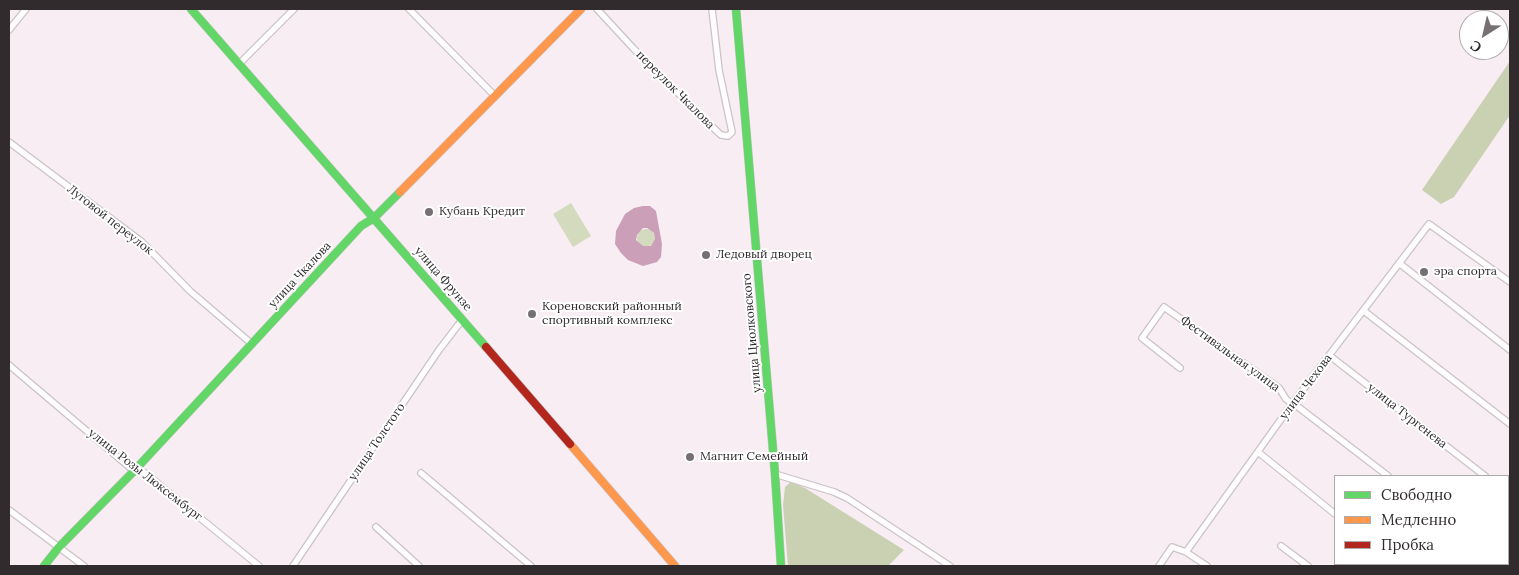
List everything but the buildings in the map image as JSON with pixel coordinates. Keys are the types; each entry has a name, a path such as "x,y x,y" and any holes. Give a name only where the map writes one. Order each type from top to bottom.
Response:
{"main road":[{"name":"улица Фрунзе","path":"191,9 675,566"},
{"name":"улица Чкалова","path":"44,566 361,226 374,218 581,9"},
{"name":"улица Циолковского","path":"736,9 781,566"}],"street":[{"path":"9,30 26,9"},
{"path":"239,64 294,9"},
{"path":"409,9 494,95"},
{"name":"переулок Чкалова","path":"597,9 706,122 721,135 728,136 732,132 719,70 712,9"},
{"name":"Луговой переулок","path":"9,142 142,242 190,291 252,344"},
{"name":"улица Чехова","path":"1186,552 1293,403 1429,224 1510,282"},
{"path":"1400,263 1510,350"},
{"name":"Фестивальная улица","path":"1180,368 1142,338 1164,308 1279,388 1286,399 1387,475"},
{"path":"1364,311 1510,424"},
{"name":"улица Толстого","path":"293,566 439,350 462,320"},
{"name":"улица Тургенева","path":"1330,356 1484,475"},
{"name":"улица Розы Люксембург","path":"9,364 134,471 145,473 259,566"},
{"path":"1258,452 1334,513"},
{"path":"421,473 531,566"},
{"path":"775,474 847,498 950,566"},
{"path":"9,510 84,566"},
{"path":"376,527 418,566"},
{"path":"1281,546 1308,566"},
{"path":"1159,566 1172,547 1186,552 1206,566"}],"green space":[{"path":"1510,61 1510,115 1454,197 1441,204 1422,190"},
{"path":"571,203 591,236 573,247 553,214"},
{"path":"642,229 650,229 655,234 653,245 642,247 637,242 637,234"},
{"path":"791,482 805,488 904,550 888,566 788,566 783,505 785,487"}],"shaded area":[{"path":"650,206 656,211 662,244 661,257 657,262 643,266 628,260 615,244 616,231 625,214 634,208","holes":["643,228 647,228 654,233 655,239 651,246 643,246 636,240 637,235"]}],"traffic: fast":[{"path":"191,9 486,347"},
{"path":"736,9 781,566"},
{"path":"44,566 59,547 134,471 361,226 374,218 400,192"}],"traffic: slow":[{"path":"400,192 581,9"},
{"path":"570,444 675,566"}],"traffic: jam":[{"path":"486,347 570,444"}],"place":[{"name":"Кубань Кредит","path":"429,212"},
{"name":"Ледовый дворец","path":"706,255"},
{"name":"эра спорта","path":"1424,272"},
{"name":"Кореновский районный спортивный комплекс","path":"532,314"},
{"name":"Магнит Семейный","path":"690,457"}]}
